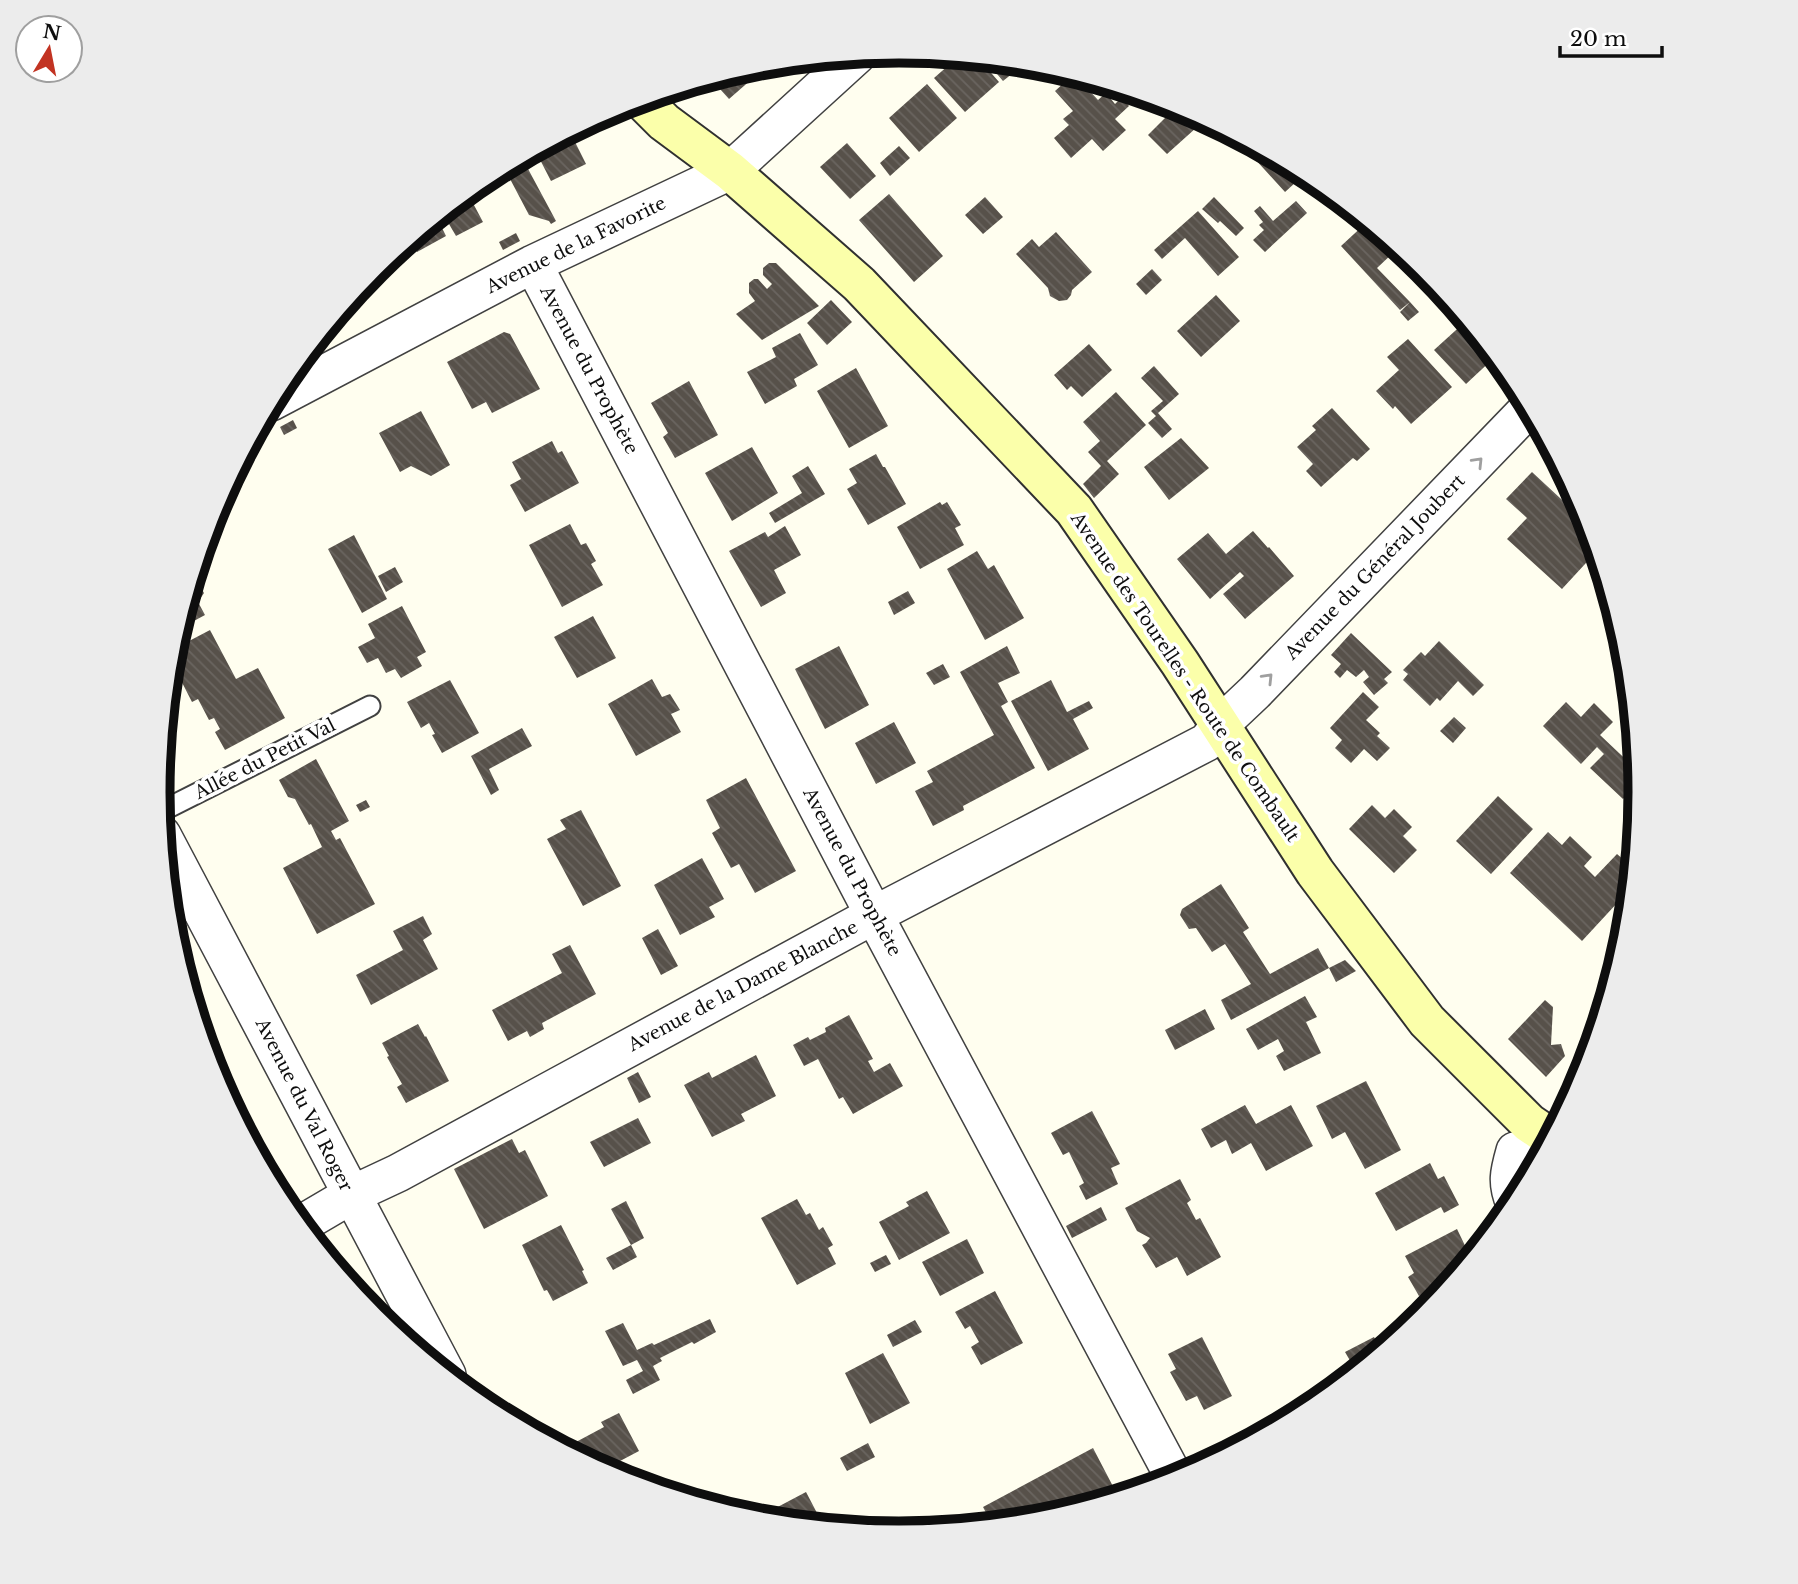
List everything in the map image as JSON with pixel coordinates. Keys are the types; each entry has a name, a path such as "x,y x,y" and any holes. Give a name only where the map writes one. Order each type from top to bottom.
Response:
{"street":[{"name":"Avenue de la Favorite","path":"290,392 533,264 730,171 846,65"},
{"name":"Avenue des Tourelles - Route de Combault","path":"650,108 664,122 730,171 859,284 1074,510 1180,663 1315,872 1427,1021"},
{"name":"Avenue du Prophète","path":"533,264 874,915 1170,1469"},
{"name":"Avenue du Général Joubert","path":"1219,726 1522,415"},
{"name":"Avenue de la Dame Blanche","path":"309,1220 874,915 1207,742 1219,726"},
{"name":"Avenue du Val Roger","path":"173,856 436,1355"},
{"path":"1427,1021 1529,1123 1543,1133"},
{"path":"1427,1021 1452,1068 1477,1100 1529,1151 1508,1179 1510,1190"}],"lane":[{"name":"Allée du Petit Val","path":"171,807 370,706"}],"building":[{"path":"949,65 987,68 999,82 965,112 934,78"},
{"path":"993,69 1013,73 1003,81"},
{"path":"753,78 729,99 717,86"},
{"path":"1064,82 1087,88 1098,100 1105,93 1115,104 1121,98 1124,99 1129,106 1115,119 1126,130 1103,151 1092,139 1071,158 1054,138 1069,125 1063,119 1073,111 1055,91"},
{"path":"927,84 957,118 919,152 889,118"},
{"path":"1168,115 1197,127 1167,154 1148,135"},
{"path":"574,140 586,164 551,181 539,158"},
{"path":"847,143 876,176 850,199 820,167"},
{"path":"899,146 910,158 890,176 880,163"},
{"path":"1254,158 1264,161 1297,181 1285,192"},
{"path":"527,167 556,221 551,224 529,215 509,177"},
{"path":"889,194 943,256 914,282 859,220"},
{"path":"985,197 1003,217 983,234 965,215"},
{"path":"1214,197 1244,228 1236,236 1202,209"},
{"path":"1296,201 1307,213 1265,252 1253,240 1264,230 1259,225 1263,222 1254,211 1260,206 1273,221"},
{"path":"472,202 483,222 456,236 449,224 442,228 446,236 417,252 415,247 418,244"},
{"path":"1198,211 1239,257 1218,276 1185,238 1162,259 1154,250"},
{"path":"1360,228 1380,244 1391,255 1377,268 1410,302 1400,310 1341,246"},
{"path":"1056,232 1092,272 1072,290 1067,300 1059,301 1050,296 1048,288 1016,254 1032,239 1039,247"},
{"path":"516,233 520,241 503,250 499,242"},
{"path":"769,263 776,263 819,306 762,340 736,314 755,301 749,293 749,283 758,279 767,289 772,284 763,275 763,268"},
{"path":"1152,269 1162,280 1146,295 1136,284"},
{"path":"1216,295 1240,321 1201,357 1177,331"},
{"path":"831,300 852,322 827,345 807,323"},
{"path":"1410,302 1419,312 1408,321 1400,312"},
{"path":"1460,327 1488,363 1466,384 1434,350"},
{"path":"504,332 510,334 540,389 492,413 486,402 472,409 447,362"},
{"path":"800,333 818,365 794,379 797,386 765,404 747,372 776,357 772,348"},
{"path":"1408,339 1452,387 1411,424 1395,406 1393,409 1376,391 1399,370 1387,357"},
{"path":"1089,344 1112,370 1082,397 1071,386 1067,390 1054,375"},
{"path":"1154,366 1179,394 1158,413 1172,429 1162,438 1148,423 1156,416 1151,411 1163,401 1141,378"},
{"path":"856,368 888,426 849,448 817,391"},
{"path":"689,381 718,435 675,458 663,437 668,433 651,403"},
{"path":"1116,392 1146,425 1107,461 1119,474 1094,498 1083,484 1101,466 1088,452 1100,441 1083,422"},
{"path":"1332,408 1370,449 1357,461 1353,458 1321,487 1306,471 1313,464 1297,447 1316,430 1312,426"},
{"path":"421,411 450,465 431,476 411,466 400,472 379,433"},
{"path":"293,420 297,428 284,435 280,427"},
{"path":"1181,438 1209,468 1169,500 1144,467"},
{"path":"552,441 558,453 562,451 579,483 525,512 510,485 521,479 512,462"},
{"path":"752,447 778,493 732,521 705,473"},
{"path":"876,454 906,504 868,525 847,489 857,483 849,469"},
{"path":"808,466 825,494 775,523 769,513 802,493 792,476"},
{"path":"1532,472 1571,508 1589,559 1562,589 1507,539 1527,518 1506,499"},
{"path":"940,502 942,505 947,502 961,525 955,528 964,545 920,569 897,527"},
{"path":"570,524 581,545 586,543 596,561 591,564 603,585 562,607 529,545"},
{"path":"785,526 801,555 774,570 786,593 761,607 729,551 765,532 768,537"},
{"path":"1253,531 1294,576 1245,619 1223,594 1244,576 1240,572 1210,599 1177,559 1208,533 1226,554"},
{"path":"354,535 387,599 362,613 328,549"},
{"path":"977,551 988,569 994,565 1024,618 985,640 947,569"},
{"path":"395,567 403,582 386,592 378,576"},
{"path":"200,586 204,593 198,602 205,615 190,623"},
{"path":"908,591 915,603 894,615 888,602"},
{"path":"402,606 426,652 417,657 422,666 401,678 395,669 386,673 378,658 367,663 358,647 375,638 368,624"},
{"path":"593,616 616,658 577,678 554,637"},
{"path":"210,630 236,679 258,668 285,718 225,750 215,732 220,729 214,718 209,720 198,699 192,702 179,677 186,643"},
{"path":"1351,633 1392,672 1384,679 1388,683 1374,695 1363,682 1369,677 1364,670 1356,677 1347,670 1340,678 1334,672 1341,664 1331,655"},
{"path":"1439,641 1484,685 1473,696 1458,681 1440,701 1437,698 1430,706 1403,680 1408,674 1403,670 1421,652 1425,656"},
{"path":"839,646 869,705 825,729 795,669"},
{"path":"1007,646 1020,673 998,683 1008,702 1001,706 1035,768 963,806 964,810 933,826 915,791 933,782 927,771 994,735 960,672"},
{"path":"943,664 950,677 934,685 926,673"},
{"path":"652,679 662,697 670,694 680,710 671,714 681,732 636,756 608,704"},
{"path":"450,680 479,733 442,753 429,723 421,728 407,702"},
{"path":"1051,680 1067,712 1089,701 1093,708 1073,719 1089,749 1048,771 1011,701"},
{"path":"1363,692 1379,707 1366,720 1380,733 1377,736 1390,748 1377,761 1364,749 1351,763 1335,748 1342,740 1330,728"},
{"path":"1566,702 1581,717 1594,703 1613,722 1600,735 1627,760 1628,794 1623,799 1590,768 1604,754 1597,747 1581,764 1543,726"},
{"path":"1454,717 1466,728 1453,743 1440,731"},
{"path":"894,722 916,763 876,784 855,743"},
{"path":"522,728 532,746 489,769 499,790 491,795 471,756"},
{"path":"316,759 349,821 331,831 336,840 340,838 375,904 317,934 283,868 322,847 295,799 288,797 279,780"},
{"path":"746,778 796,871 755,893 739,864 731,868 712,833 720,828 706,800"},
{"path":"1498,796 1533,829 1491,874 1456,841"},
{"path":"366,800 370,807 360,812 356,805"},
{"path":"1372,805 1385,818 1394,809 1412,827 1403,836 1417,850 1394,873 1349,829"},
{"path":"581,810 621,886 583,906 547,839 566,829 560,820"},
{"path":"1548,832 1562,845 1570,836 1592,857 1584,866 1595,877 1617,854 1624,860 1620,900 1582,941 1510,873"},
{"path":"702,858 724,899 709,907 715,917 680,935 654,885"},
{"path":"1221,884 1249,928 1243,932 1270,974 1318,948 1329,968 1231,1020 1221,1000 1251,984 1225,944 1212,952 1196,928 1189,929 1180,915 1182,909"},
{"path":"423,916 432,934 423,940 438,969 371,1005 356,975 403,950 393,931"},
{"path":"658,929 678,966 661,975 642,938"},
{"path":"570,945 596,994 542,1023 544,1029 530,1037 527,1031 508,1041 492,1010 562,973 552,954"},
{"path":"1345,960 1356,971 1336,982 1329,968"},
{"path":"1305,996 1317,1017 1306,1022 1321,1053 1284,1071 1276,1056 1284,1051 1278,1039 1258,1050 1246,1029"},
{"path":"1545,1000 1553,1007 1551,1045 1561,1044 1565,1056 1546,1077 1508,1039"},
{"path":"1205,1009 1215,1029 1175,1050 1165,1030"},
{"path":"849,1015 873,1059 868,1061 874,1072 890,1063 903,1086 853,1114 843,1097 839,1099 818,1059 804,1066 793,1045 826,1032 825,1028"},
{"path":"418,1024 449,1081 406,1103 397,1087 402,1084 382,1043"},
{"path":"756,1055 776,1096 741,1114 745,1121 712,1137 684,1085 709,1072 712,1078"},
{"path":"638,1072 651,1097 639,1103 627,1078"},
{"path":"1366,1081 1401,1150 1365,1169 1345,1132 1332,1139 1316,1106"},
{"path":"1245,1105 1256,1124 1291,1105 1313,1146 1266,1171 1251,1143 1232,1154 1226,1140 1211,1148 1201,1129"},
{"path":"1092,1111 1120,1164 1111,1168 1118,1184 1086,1200 1079,1186 1084,1183 1069,1152 1063,1155 1051,1133"},
{"path":"638,1118 651,1143 604,1167 590,1142"},
{"path":"512,1139 519,1153 525,1150 548,1196 484,1229 454,1169"},
{"path":"1430,1163 1438,1179 1444,1176 1459,1205 1444,1213 1441,1207 1396,1231 1375,1193"},
{"path":"1180,1179 1191,1200 1187,1203 1196,1220 1200,1218 1221,1257 1187,1276 1177,1257 1156,1268 1142,1245 1150,1238 1137,1231 1125,1208"},
{"path":"927,1191 950,1233 899,1260 879,1222 909,1206 906,1202"},
{"path":"797,1199 806,1215 810,1213 819,1230 823,1227 833,1245 828,1248 836,1264 797,1285 761,1218"},
{"path":"626,1201 644,1238 631,1245 611,1209"},
{"path":"1101,1207 1107,1220 1072,1238 1066,1226"},
{"path":"561,1225 588,1283 553,1301 547,1290 544,1291 522,1245"},
{"path":"1457,1229 1467,1249 1429,1291 1419,1296 1408,1277 1414,1273 1405,1256"},
{"path":"967,1239 984,1273 940,1296 922,1262"},
{"path":"631,1245 637,1257 613,1270 606,1258"},
{"path":"886,1255 891,1264 875,1272 870,1263"},
{"path":"995,1291 1023,1343 981,1365 971,1347 979,1342 970,1326 965,1329 955,1312"},
{"path":"710,1319 716,1332 660,1358 662,1361 653,1366 660,1380 633,1394 626,1380 643,1371 637,1360 623,1366 605,1331 623,1323 637,1350"},
{"path":"915,1320 922,1332 893,1347 887,1335"},
{"path":"1202,1337 1232,1396 1204,1410 1197,1396 1186,1401 1170,1372 1176,1369 1168,1354"},
{"path":"1374,1337 1377,1343 1351,1363 1345,1352"},
{"path":"883,1353 910,1403 870,1424 845,1373"},
{"path":"619,1413 639,1451 615,1464 578,1447 576,1442 604,1427 601,1422"},
{"path":"868,1443 875,1457 847,1471 840,1458"},
{"path":"1093,1448 1114,1488 1041,1507 994,1515 988,1516 983,1507"},
{"path":"806,1492 817,1513 811,1516 773,1510"}]}
